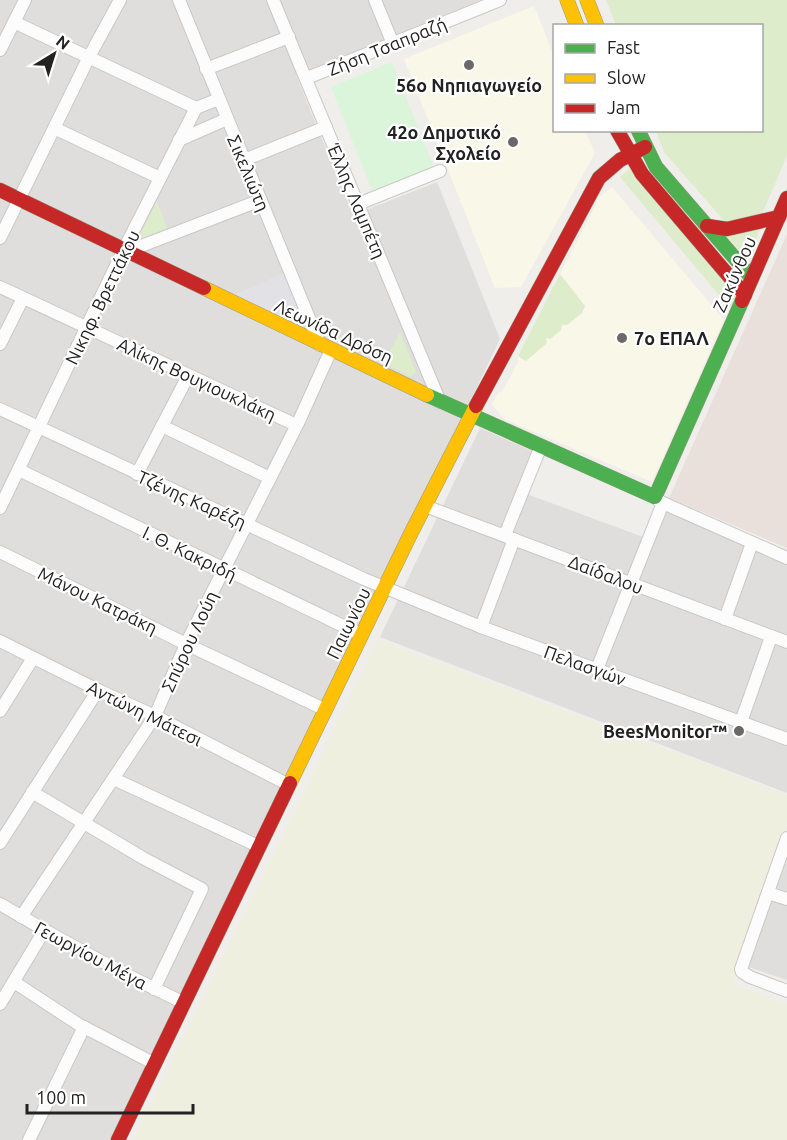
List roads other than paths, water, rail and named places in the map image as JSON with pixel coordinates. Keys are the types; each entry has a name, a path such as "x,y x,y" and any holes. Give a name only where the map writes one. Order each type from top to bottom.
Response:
{"street":[{"path":"0,50 25,0"},
{"path":"0,238 89,57 120,0"},
{"name":"Σικελιώτη","path":"179,0 244,160 326,347"},
{"name":"Έλλης Λαμπέτη","path":"273,0 440,402"},
{"path":"375,0 393,44"},
{"name":"Ζήση Τσαπραζή","path":"307,78 500,0"},
{"path":"567,0 575,24"},
{"path":"586,0 596,24"},
{"path":"14,22 196,108 219,99"},
{"path":"206,69 289,37"},
{"name":"Νικηφ. Βρεττάκου","path":"0,508 123,251 196,108"},
{"path":"179,140 227,119"},
{"path":"54,128 160,178"},
{"path":"244,160 326,128"},
{"path":"618,132 642,174 745,295"},
{"path":"639,132 656,167 752,278"},
{"name":"Παιωνίου","path":"118,1140 470,416 594,185 608,168 629,154 645,147"},
{"path":"358,204 440,171"},
{"name":"Λεωνίδα Δρόση","path":"0,190 440,402 659,500"},
{"name":"Ζακύνθου","path":"597,669 631,583 659,500 787,198"},
{"path":"123,251 261,200"},
{"path":"707,226 727,229 779,217"},
{"name":"Αλίκης Βουγιουκλάκη","path":"0,287 296,425"},
{"path":"0,344 4,325 23,298"},
{"name":"Σπύρου Λούη","path":"21,917 155,716 186,644 296,425 326,347"},
{"path":"136,474 188,376"},
{"name":"Τζένης Καρέζη","path":"0,409 136,474 385,587"},
{"path":"162,426 270,478"},
{"path":"481,627 541,446"},
{"name":"Ι. Θ. Κακριδή","path":"19,470 362,635"},
{"path":"659,500 787,558"},
{"name":"Δαίδαλου","path":"425,506 787,642"},
{"path":"724,619 752,543"},
{"name":"Μάνου Κατράκη","path":"0,552 326,710"},
{"name":"Πελασγών","path":"385,587 481,627 787,738"},
{"path":"741,722 771,637"},
{"name":"Αντώνη Μάτεσι","path":"0,641 155,716 289,785"},
{"path":"0,711 33,658"},
{"path":"0,843 98,690"},
{"path":"114,779 260,847"},
{"path":"32,792 143,858 202,889 154,989"},
{"path":"787,837 742,966 742,972 750,978 787,991"},
{"path":"768,893 787,899"},
{"name":"Γεωργίου Μέγα","path":"0,904 44,931 184,1003"},
{"path":"0,1004 44,931"},
{"path":"14,982 84,1027 155,1064"},
{"path":"29,1140 84,1027"}],"place":[{"name":"56ο Νηπιαγωγείο","path":"469,65"},
{"name":"42ο Δημοτικό Σχολείο","path":"513,142"},
{"name":"7ο ΕΠΑΛ","path":"622,338"},
{"name":"BeesMonitor™","path":"739,731"}]}
